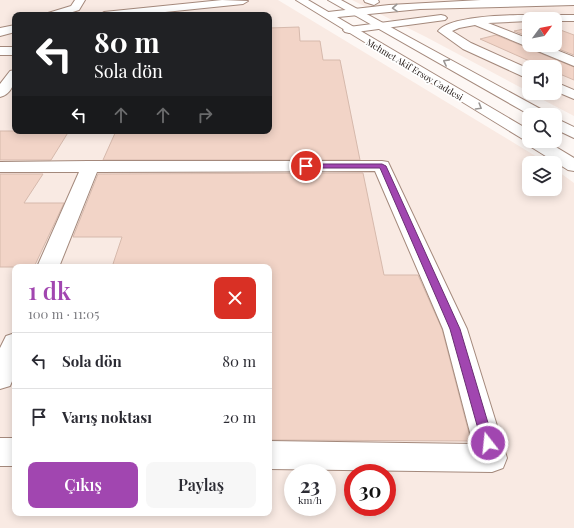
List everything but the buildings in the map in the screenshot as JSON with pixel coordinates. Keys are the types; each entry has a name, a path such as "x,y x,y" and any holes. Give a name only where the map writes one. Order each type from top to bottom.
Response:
{"street":[{"path":"62,12 75,8 80,0"},
{"name":"Mehmet Akif Ersoy Caddesi","path":"301,0 522,134"},
{"name":"Mehmet Akif Ersoy Caddesi","path":"333,0 528,108"},
{"path":"134,12 243,1"},
{"path":"328,15 354,11 472,4 574,2"},
{"path":"349,30 460,16 574,12"},
{"path":"562,18 574,18"},
{"path":"522,19 473,21 447,28 444,31 466,46 522,71"},
{"path":"473,21 522,41"},
{"path":"562,28 568,30"},
{"path":"0,33 12,29"},
{"path":"0,51 12,51"},
{"path":"550,52 574,62"},
{"path":"2,89 12,77"},
{"path":"562,89 574,95"},
{"path":"562,127 574,133"},
{"path":"545,148 574,166"},
{"path":"49,264 91,166"},
{"path":"0,167 382,166 455,329 492,458 272,455"},
{"path":"0,378 12,350"},
{"path":"0,452 12,452"}],"shaded area":[{"path":"0,0 278,0 535,156 522,156 522,196 562,196 562,174 574,183 574,528 0,528"},
{"path":"352,0 574,0 574,116 562,110 562,108 559,108 543,100 562,100 562,60 522,60 522,88 426,37"}],"route":[{"path":"306,166 382,166 455,329 488,443"}]}
